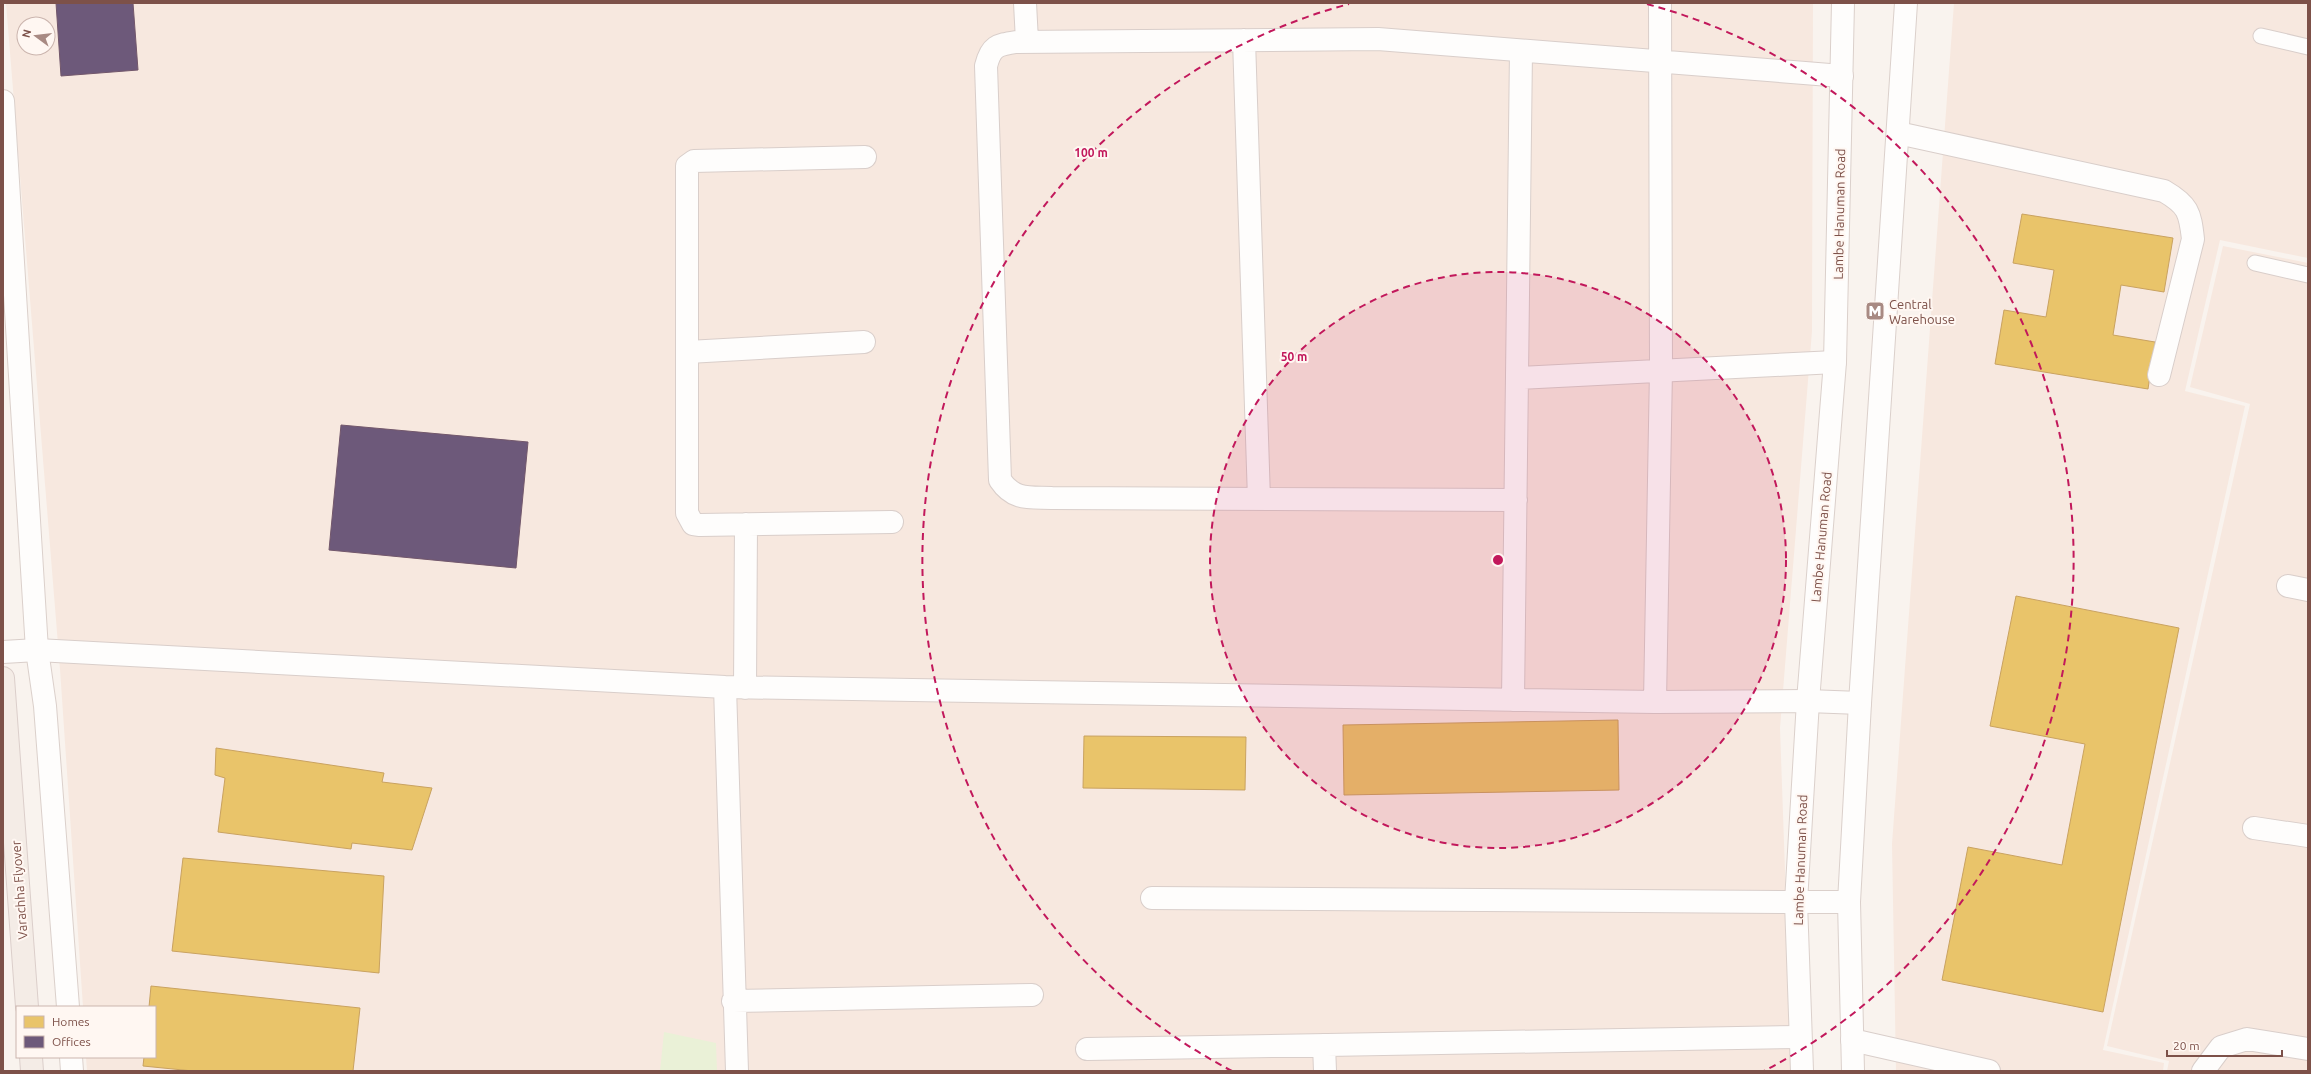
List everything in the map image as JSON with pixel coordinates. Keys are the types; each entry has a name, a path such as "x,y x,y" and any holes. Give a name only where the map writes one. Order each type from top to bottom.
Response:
{"main road":[{"name":"Varachha Flyover","path":"3,678 27,1006"},
{"path":"31,1058 32,1071"}],"street":[{"path":"1025,3 1027,41"},
{"path":"1655,702 1661,370 1660,3"},
{"name":"Lambe Hanuman Road","path":"1802,1071 1796,902 1808,701 1835,362 1844,3"},
{"path":"1853,1071 1849,902 1860,703 1906,3"},
{"path":"1516,500 1019,496 1007,491 1000,480 986,66 990,52 1000,44 1027,41 1378,39 1842,76"},
{"path":"1244,40 1259,499"},
{"path":"1513,700 1520,51"},
{"path":"3,101 37,650 45,706 68,1006"},
{"path":"1898,133 2164,191 2181,201 2190,216 2192,239 2159,375"},
{"path":"865,157 694,161 688,166 687,513 693,524 700,525 892,522"},
{"path":"688,352 864,342"},
{"path":"1517,378 1835,362"},
{"path":"737,1071 733,1002 735,688 746,524"},
{"path":"3,652 37,650 735,688 1655,702 1808,701 1860,703"},
{"path":"2254,828 2308,836"},
{"path":"1152,898 1849,902"},
{"path":"733,1002 1032,995"},
{"path":"1087,1049 1800,1037"},
{"path":"2203,1071 2221,1047 2247,1039 2308,1049"},
{"path":"1852,1040 1990,1071"},
{"path":"1324,1045 1325,1071"},
{"path":"71,1058 72,1071"}],"lane":[{"path":"2261,36 2308,47"},
{"path":"2255,263 2308,276"}],"shaded area":[{"path":"6,3 1813,3 1812,331 1780,728 1792,1071 87,1071 86,1058 156,1058 156,1006 83,1006 60,669"},
{"path":"1954,3 2308,3 2308,258 2220,240 2185,391 2245,406 2103,1050 2164,1063 2163,1071 1896,1071 1892,844"},
{"path":"2223,246 2308,263 2308,1071 2167,1071 2169,1061 2107,1046 2250,404 2190,387"}],"green space":[{"path":"664,1032 716,1043 717,1071 660,1071"}],"building: Homes":[{"path":"2022,214 2173,238 2164,292 2121,285 2113,335 2155,342 2148,389 1995,364 2004,310 2046,317 2054,270 2013,263"},
{"path":"2016,596 2179,628 2103,1012 1942,980 1968,847 2062,865 2085,744 1990,726"},
{"path":"1618,720 1619,790 1344,795 1343,725"},
{"path":"1084,736 1246,737 1245,790 1083,788"},
{"path":"216,748 384,773 382,782 432,788 412,850 352,843 351,849 218,832 225,778 215,775"},
{"path":"183,858 384,876 379,973 172,951"},
{"path":"151,986 360,1008 353,1071 193,1071 143,1066 144,1058 156,1058 156,1006 149,1006"}],"building: Offices":[{"path":"56,3 133,3 138,70 61,76"},
{"path":"341,425 528,442 516,568 329,550"}],"place":[{"name":"Central Warehouse","path":"1875,311"}]}
